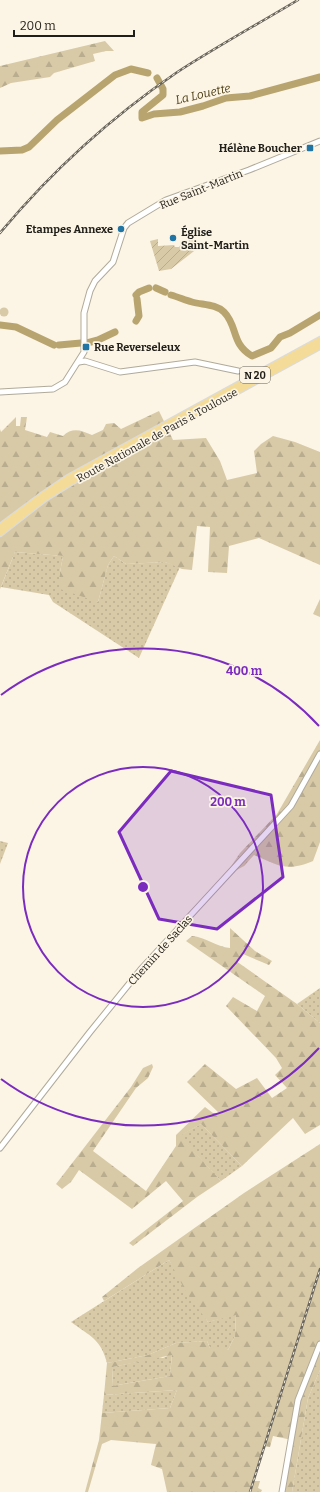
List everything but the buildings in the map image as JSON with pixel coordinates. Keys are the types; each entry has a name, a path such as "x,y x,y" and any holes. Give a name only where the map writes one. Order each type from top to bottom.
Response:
{"main road":[{"name":"Route Nationale de Paris à Toulouse","path":"0,527 42,495 68,478 320,340"},
{"name":"Route Nationale de Paris à Toulouse","path":"0,533 45,498 71,482 320,346"}],"street":[{"name":"Rue Saint-Martin","path":"0,392 53,389 65,382 83,355 84,313 90,291 95,281 113,262 126,225 166,200 249,170 320,141"},
{"path":"79,362 85,361 120,372 195,362 207,363 238,371"},
{"name":"Chemin de Saclas","path":"0,1148 142,968 291,806 320,754"},
{"path":"282,1492 298,1400 320,1344"}],"highlighted area":[{"path":"171,771 271,795 283,877 217,929 159,919 119,832"}],"green space":[{"path":"105,41 114,51 93,54 95,61 54,73 50,77 11,83 0,88 0,66"},
{"path":"158,239 158,246 174,245 175,247 179,247 181,244 185,244 188,247 190,246 189,240 195,239 198,248 171,269 159,271 150,241"},
{"path":"2,308 6,308 8,312 6,316 2,316 0,314 0,310"},
{"path":"159,411 173,440 206,438 220,461 227,480 257,473 254,451 273,436 295,442 320,452 320,565 259,538 229,546 227,573 208,572 210,527 197,526 192,570 182,569 165,562 126,564 114,556 108,565 98,602 60,589 59,578 63,556 15,552 0,589 0,429 1,432 16,417 16,426 20,426 21,417 27,417 25,430 47,437 50,432 63,436 73,430 92,435 103,430 106,424 114,423 121,429"},
{"path":"15,552 63,556 59,578 98,602 108,565 114,556 126,564 165,562 180,567 139,658 53,602 49,595 1,587"},
{"path":"320,599 320,617 313,614"},
{"path":"320,740 320,842 313,861 289,867 277,865 254,855 244,866 224,877 240,853 277,814"},
{"path":"0,841 8,843 0,864"},
{"path":"230,928 255,951 272,961 269,965 243,954 236,961 297,1004 320,1023 320,1125 305,1134 293,1118 242,1166 201,1124 180,1136 221,1181 197,1197 133,1246 129,1243 183,1201 166,1181 132,1209 79,1170 71,1182 62,1189 56,1184 131,1087 143,1068 152,1064 153,1067 148,1078 136,1088 93,1151 146,1191 176,1146 176,1135 205,1107 213,1113 219,1113 187,1082 205,1064 236,1089 257,1078 272,1098 287,1088 275,1075 282,1068 276,1058 226,1006 233,997 257,1011 265,996 186,941 192,936 230,948"},
{"path":"320,988 320,1023 297,1004"},
{"path":"201,1124 242,1166 221,1181 179,1136"},
{"path":"320,1144 320,1370 308,1398 292,1492 285,1492 292,1440 273,1436 270,1447 264,1446 253,1481 260,1481 258,1488 262,1490 261,1492 167,1492 162,1469 151,1465 156,1444 111,1440 102,1444 88,1492 85,1492 99,1440 102,1413 170,1408 177,1390 104,1395 107,1363 148,1355 176,1343 207,1341 210,1348 224,1347 228,1350 235,1336 236,1315 208,1322 186,1292 169,1260 104,1301 102,1297 138,1268 244,1193","holes":["172,1355 170,1376 112,1386 113,1367"]},
{"path":"169,1260 208,1322 236,1314 235,1336 228,1350 224,1348 210,1348 207,1341 176,1343 148,1355 107,1363 102,1348 98,1343 71,1322"},
{"path":"172,1354 170,1376 112,1386 113,1367 158,1357 163,1358"},
{"path":"320,1370 320,1492 292,1492 308,1398"},
{"path":"177,1390 170,1408 102,1413 104,1395"}],"waterway":[{"name":"La Louette","path":"0,151 22,150 29,147 57,120 115,75 131,69 148,73"},
{"name":"La Louette","path":"157,78 163,89 163,95 142,112 142,118 154,114 180,112 226,98 250,96 320,77"},
{"path":"136,295 139,292 149,288"},
{"path":"156,288 165,292"},
{"path":"171,295 221,309 228,317 241,346 252,356 271,348 280,337 290,333 320,315"},
{"path":"136,321 139,316 137,299"},
{"path":"0,325 16,327 54,345"},
{"path":"87,343 98,340 115,332"},
{"path":"59,345 81,343"}],"railway":[{"path":"0,233 19,210 61,167 128,108 191,63 298,0"},
{"path":"250,1492 320,1269"}],"place":[{"name":"Hélène Boucher","path":"310,148"},
{"name":"Etampes Annexe","path":"121,229"},
{"name":"Église Saint-Martin","path":"173,238"},
{"name":"Rue Reverseleux","path":"86,347"}]}
